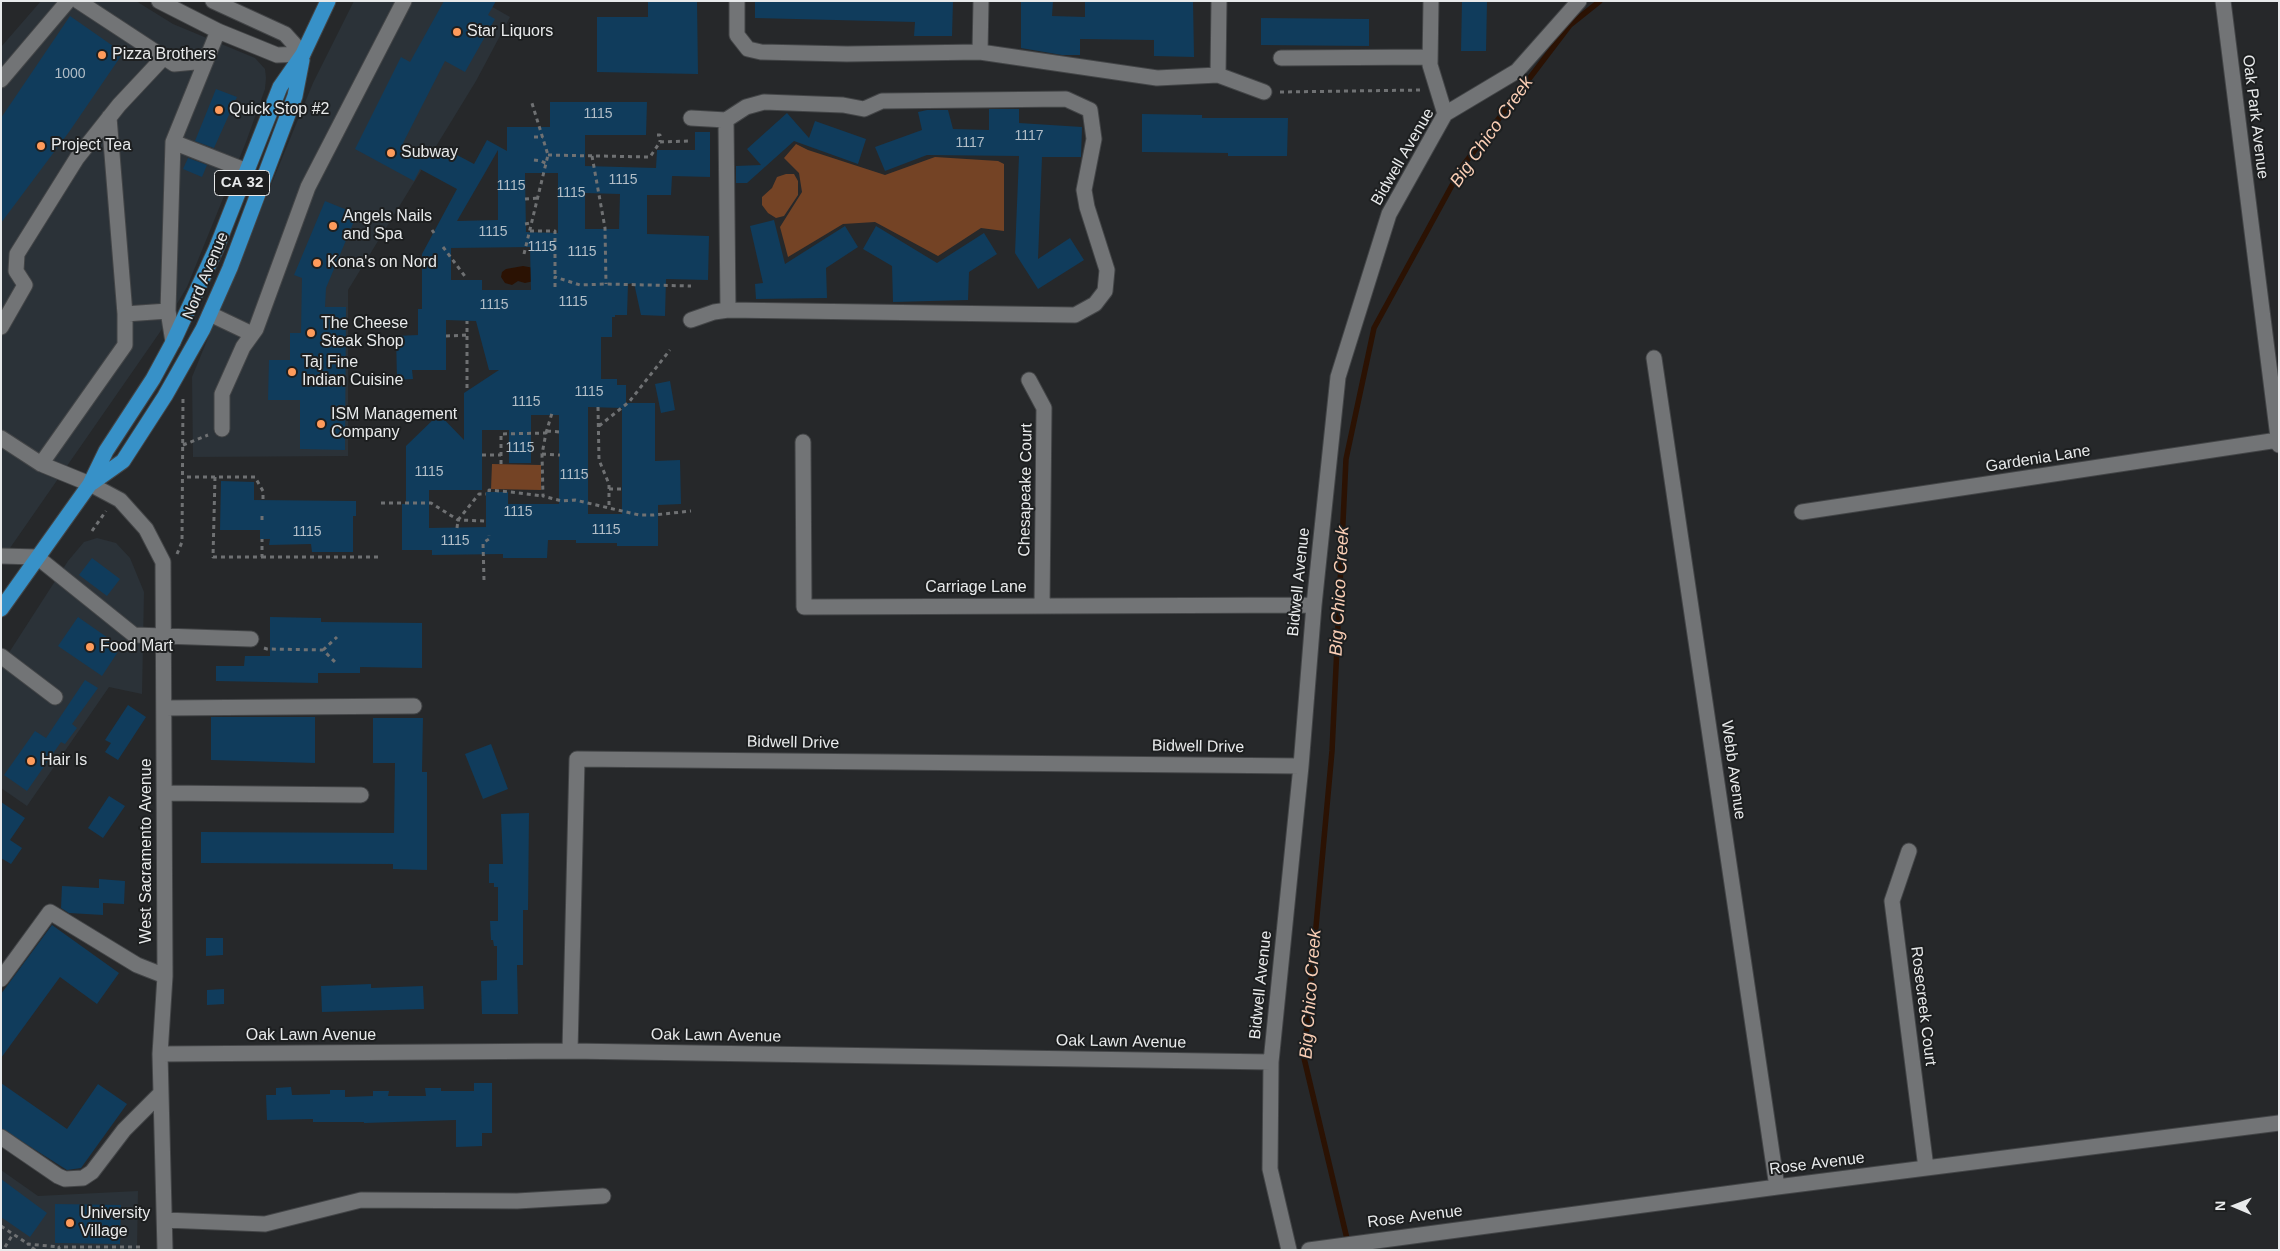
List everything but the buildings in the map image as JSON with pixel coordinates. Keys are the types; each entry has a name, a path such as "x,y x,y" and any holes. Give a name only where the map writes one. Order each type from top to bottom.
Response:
{"main road":[{"name":"Nord Avenue","path":"1,609 90,484 106,452 153,379 174,342 216,249 280,87 303,54 328,1"},
{"name":"Nord Avenue","path":"90,484 123,461 165,396 210,314 230,268 295,96 303,54"}],"street":[{"path":"4,70 68,1"},
{"path":"78,1 174,64 206,61"},
{"path":"159,1 218,31 276,55 303,54"},
{"path":"213,1 285,34 303,54"},
{"path":"222,429 222,394 243,347 252,334 308,187 404,1"},
{"path":"737,1 737,35 748,49 754,51 847,54 980,52 1157,78 1218,75 1264,92"},
{"path":"980,52 981,1"},
{"path":"1218,75 1219,1"},
{"path":"1431,1 1430,64 1445,114"},
{"name":"Bidwell Avenue","path":"1289,1250 1270,1169 1271,1062 1301,766 1314,605 1338,377 1389,214 1445,114 1517,71 1579,1"},
{"name":"Oak Park Avenue","path":"2223,1 2279,445"},
{"path":"174,342 168,311 172,142 215,43 218,31"},
{"path":"1,327 25,285 16,271 17,254 77,158 109,117 164,57"},
{"path":"1281,58 1430,57"},
{"path":"691,118 726,120 746,107 764,102 844,106 864,109 882,101 1066,99 1090,110 1094,139 1084,190 1087,207 1107,270 1105,291 1095,304 1075,315 728,310 714,312 691,320"},
{"path":"41,464 125,345 125,314 109,117"},
{"path":"726,120 728,310"},
{"path":"172,142 247,170"},
{"path":"125,314 168,311"},
{"path":"210,314 252,334"},
{"name":"Webb Avenue","path":"1654,358 1778,1187"},
{"name":"Chesapeake Court","path":"1029,380 1044,408 1042,605"},
{"name":"West Sacramento Avenue","path":"1,438 41,464 90,484 120,500 146,529 163,562 165,976 160,1054 165,1250"},
{"name":"Gardenia Lane","path":"1802,512 2278,440"},
{"name":"Carriage Lane","path":"803,442 804,607 1314,605"},
{"path":"1,556 37,557 134,636 256,643"},
{"path":"1,656 55,696"},
{"path":"164,708 414,706"},
{"name":"Bidwell Drive","path":"570,1051 577,759 1301,766"},
{"path":"164,793 361,796"},
{"name":"Rosecreek Court","path":"1909,851 1892,901 1926,1168"},
{"path":"1,979 50,912 137,965 165,976"},
{"name":"Oak Lawn Avenue","path":"160,1054 570,1051 1271,1062"},
{"path":"1,1137 58,1176 65,1179 83,1178 92,1172 124,1130 161,1093"},
{"name":"Rose Avenue","path":"1309,1250 1778,1187 2279,1123"},
{"path":"165,1220 265,1224 361,1200 516,1201 603,1196"}],"path":[{"path":"1285,92 1421,90"},
{"path":"524,254 548,155 531,100"},
{"path":"548,155 650,157 660,142 660,135 657,135"},
{"path":"534,137 542,137"},
{"path":"660,142 691,141"},
{"path":"592,156 605,228 606,284"},
{"path":"534,160 541,160 546,164"},
{"path":"525,199 538,198"},
{"path":"525,224 532,224"},
{"path":"530,231 555,231 555,287"},
{"path":"444,247 467,279"},
{"path":"555,277 580,285 691,286"},
{"path":"467,320 467,388"},
{"path":"446,336 468,336"},
{"path":"599,426 629,402 670,350"},
{"path":"176,558 182,542 184,394"},
{"path":"598,407 599,460 609,489 609,508"},
{"path":"543,496 542,454 552,413"},
{"path":"183,445 222,429"},
{"path":"500,464 501,434 560,432"},
{"path":"542,454 560,456"},
{"path":"482,455 501,455"},
{"path":"187,477 255,477 263,491 262,500"},
{"path":"215,477 213,557 380,557"},
{"path":"609,489 622,489"},
{"path":"457,528 458,520 479,494 488,493 488,490 543,496 562,501 574,500 639,515 690,510"},
{"path":"381,503 431,503 458,520 486,521"},
{"path":"262,515 262,520"},
{"path":"484,580 483,543 488,539 489,535"},
{"path":"262,539 262,557"},
{"path":"256,643 267,650 323,650 337,637"},
{"path":"323,650 337,664"},
{"path":"1,1226 35,1250"},
{"path":"5,1247 14,1234"},
{"path":"28,1244 59,1248 142,1247"}],"shaded area":[{"path":"41,1 136,1 173,24 255,58 265,69 266,78 265,89 246,142 187,287 160,332 1,561 1,47"},
{"path":"354,1 482,1 510,17 476,81 348,290 348,456 193,457 192,377 313,83"},
{"path":"796,144 808,150 885,175 935,157 998,161 1004,164 1004,231 981,228 938,256 875,222 843,224 788,257 780,227 802,192 799,173 784,158"},
{"path":"794,174 798,181 798,195 784,216 776,218 768,213 762,205 762,197 772,188 777,177"},
{"path":"523,266 534,268 534,281 525,283 518,281 512,285 505,283 501,277 502,272 506,269"},
{"path":"492,464 541,465 541,490 491,489"},
{"path":"97,538 116,543 130,558 144,592 142,694 109,687 27,806 1,788 1,665 68,561 84,542"},
{"name":"University Village","path":"1,1170 38,1196 138,1191 137,1250 1,1250"}],"waterway":[{"name":"Big Chico Creek","path":"1348,1243 1304,1058 1332,751 1346,459 1374,328 1462,167 1570,25 1600,1"}],"place":[{"name":"Star Liquors","path":"457,32"},
{"name":"Pizza Brothers","path":"102,55"},
{"name":"Quick Stop #2","path":"219,110"},
{"name":"Project Tea","path":"41,146"},
{"name":"Subway","path":"391,153"},
{"name":"Angels Nails and Spa","path":"333,226"},
{"name":"Kona's on Nord","path":"317,263"},
{"name":"The Cheese Steak Shop","path":"311,333"},
{"name":"Taj Fine Indian Cuisine","path":"292,372"},
{"name":"ISM Management Company","path":"321,424"},
{"name":"Food Mart","path":"90,647"},
{"name":"Hair Is","path":"31,761"},
{"name":"University Village","path":"70,1223"}]}
